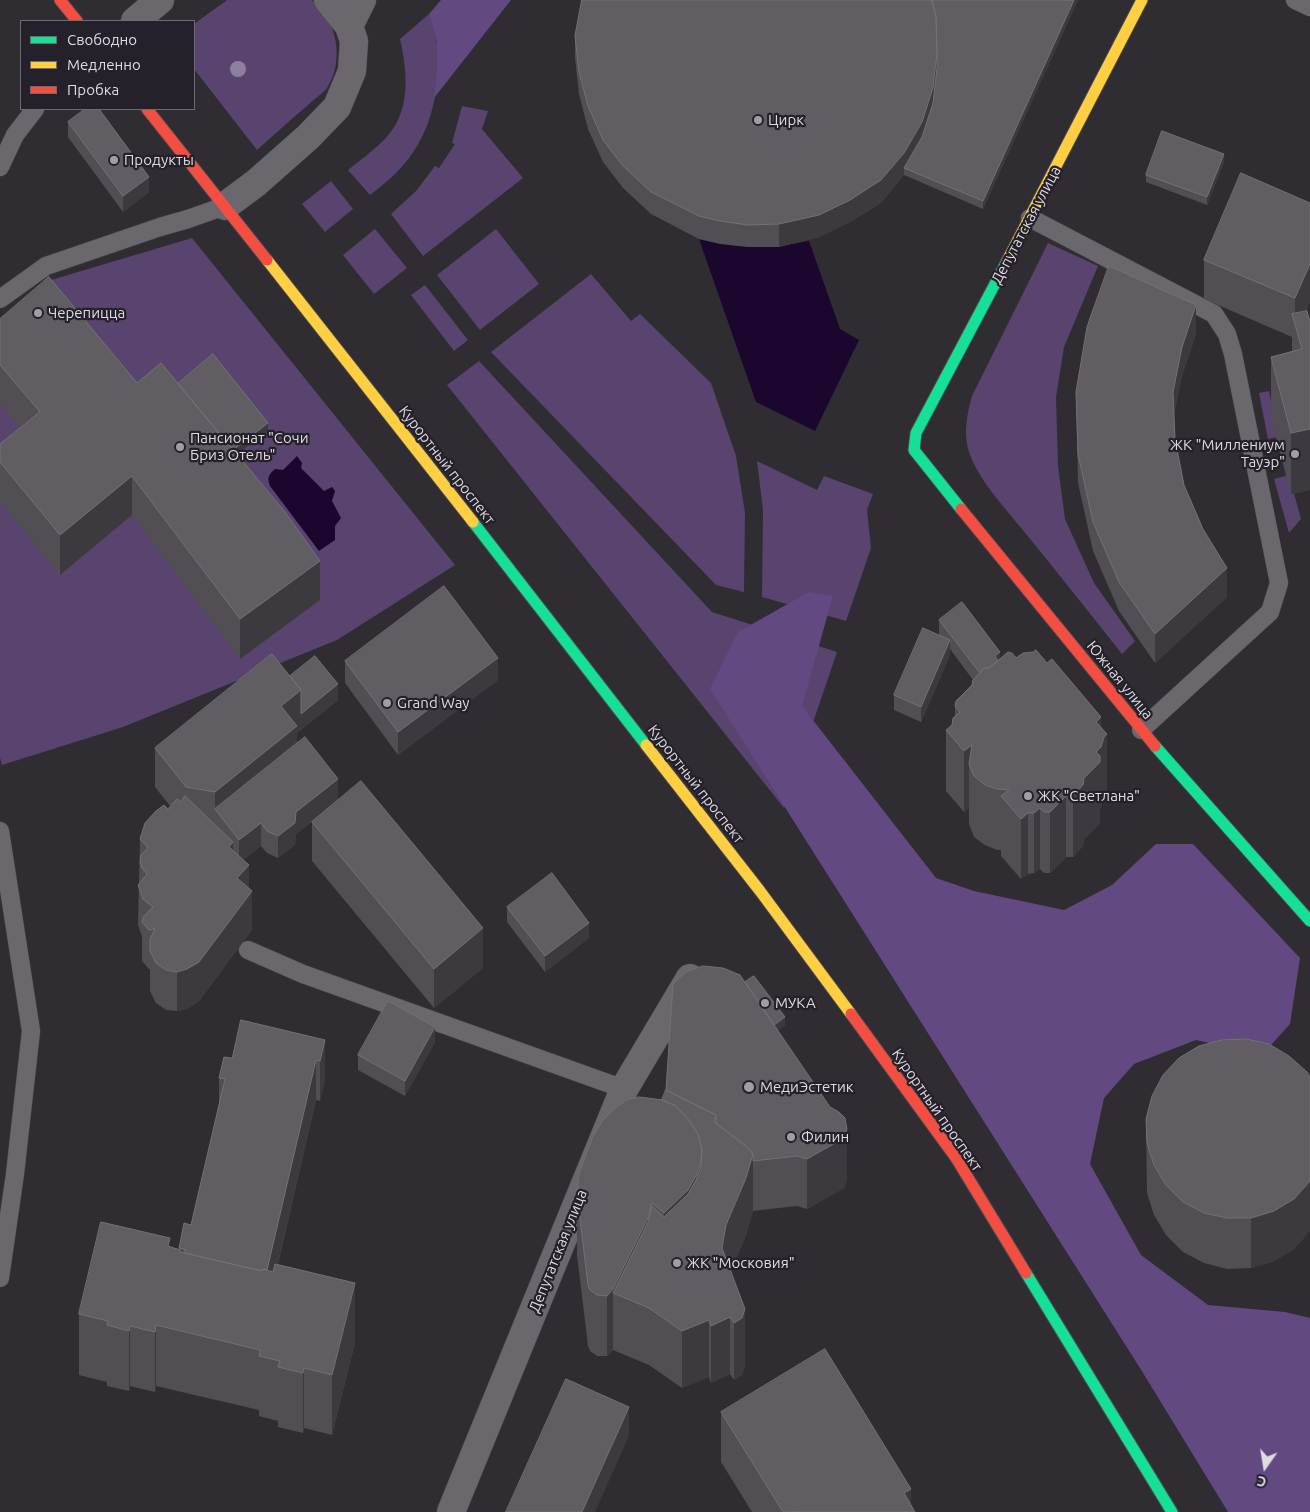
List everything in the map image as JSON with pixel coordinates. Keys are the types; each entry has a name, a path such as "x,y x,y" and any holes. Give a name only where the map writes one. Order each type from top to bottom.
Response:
{"main road":[{"path":"60,0 76,20"},
{"name":"Депутатская улица","path":"914,450 916,433 1030,218 1142,0"},
{"name":"Курортный проспект","path":"148,110 225,206 760,891 950,1150 1172,1512"},
{"name":"Южная улица","path":"914,450 1141,730 1310,921"}],"street":[{"path":"136,20 160,0"},
{"path":"225,206 256,183 308,137 337,107 352,71 354,41 349,26 328,0"},
{"path":"349,26 362,0"},
{"name":"Депутатская улица","path":"451,1512 624,1089 695,970"}],"lane":[{"path":"1295,0 1310,7"},
{"path":"0,167 15,135 35,110"},
{"path":"0,300 46,266 225,206"},
{"path":"1030,218 1214,314 1227,334 1233,354 1279,584 1270,612 1141,730"},
{"path":"0,832 31,1030 15,1174 0,1278"},
{"path":"248,950 303,974 624,1089"}],"shaded area":[{"path":"227,0 312,0 321,8 327,18 336,41 336,65 333,77 323,93 257,150 195,70 195,23"},
{"path":"441,0 511,0 434,98 437,72 437,42 429,14"},
{"path":"429,14 434,29 438,62 435,96 426,129 409,159 394,175 370,195 348,170 384,140 399,118 403,105 406,79 400,39"},
{"path":"462,106 488,111 482,129 523,178 423,256 391,214 416,191 435,166 439,168 455,144 452,143"},
{"path":"331,181 353,209 325,232 302,204"},
{"path":"375,229 407,268 374,294 343,255"},
{"path":"496,229 539,284 480,330 437,275"},
{"name":"Пансионат \"Сочи Бриз Отель\"","path":"192,238 455,565 337,640 123,727 2,765 0,758 0,329 51,280"},
{"path":"699,239 728,245 754,247 809,241 840,329 859,340 815,431 756,402"},
{"path":"1048,243 1098,266 1064,347 1056,397 1058,466 1065,519 1094,583 1135,641 1122,654 992,492 973,462 967,445 966,424 972,396"},
{"path":"591,274 631,321 640,314 711,383 736,456 745,513 744,592 716,585 491,352"},
{"path":"425,285 468,340 454,351 411,295"},
{"path":"479,361 712,612 837,652 784,808 447,385"},
{"path":"1269,391 1278,437 1268,439 1259,393"},
{"path":"297,456 302,463 301,468 324,491 332,487 335,491 332,501 341,518 335,526 335,540 319,551 270,486 268,479 275,469 283,470"},
{"path":"757,461 817,490 824,476 873,494 867,510 871,548 846,621 762,597 763,510"},
{"path":"1289,475 1301,519 1289,533 1274,479"},
{"path":"809,592 833,596 802,706 936,878 974,891 1064,910 1112,885 1156,844 1193,844 1300,958 1290,1024 1262,1055 1196,1040 1134,1064 1104,1098 1090,1164 1141,1255 1208,1305 1285,1312 1310,1318 1310,1512 1228,1512 1140,1368 710,689 738,632"}],"building":[{"name":"Цирк","path":"582,0 932,0 936,17 937,53 933,88 922,122 904,153 881,180 850,200 819,215 779,224 748,225 699,216 651,192 623,166 603,140 588,106 579,72 575,36"},
{"path":"932,0 1074,0 983,201 904,168 922,137 933,103 937,53 936,17"},
{"path":"84,110 100,110 149,177 123,196 68,122"},
{"path":"1162,131 1224,154 1207,197 1146,175"},
{"path":"1241,173 1310,203 1310,264 1295,298 1204,260"},
{"path":"1109,266 1196,305 1182,347 1173,392 1175,439 1184,485 1203,529 1227,568 1155,634 1119,582 1093,522 1078,454 1076,392 1087,327"},
{"path":"49,277 137,383 161,363 285,512 320,561 240,619 132,476 60,535 0,462 0,444 40,412 0,365 0,319"},
{"path":"1307,311 1310,319 1310,429 1291,433 1271,357 1302,349 1292,314"},
{"path":"213,354 268,423 233,450 178,384"},
{"path":"444,586 498,658 398,732 345,661"},
{"path":"962,602 1000,652 995,656 998,661 989,668 984,668 980,673 939,620"},
{"path":"923,628 950,640 921,707 894,695"},
{"path":"1036,650 1047,663 1052,659 1101,717 1096,722 1107,734 1101,747 1096,752 1100,756 1100,762 1084,778 1083,785 1073,796 1066,796 1050,812 1044,812 1040,808 1034,813 1028,813 1021,819 1001,796 1009,790 985,785 974,776 969,764 972,745 964,751 946,730 952,725 953,718 960,712 955,706 956,701 972,685 973,680 984,668 989,668 1008,652 1012,653 1016,658 1023,653"},
{"path":"272,654 301,690 281,706 297,726 215,792 186,787 155,748"},
{"path":"315,656 338,684 301,714 301,690 290,676"},
{"path":"305,737 338,779 296,812 295,823 278,836 267,831 261,823 239,840 215,809"},
{"path":"361,781 483,928 434,969 312,822"},
{"path":"185,796 233,842 229,847 249,865 237,878 252,891 199,962 177,972 166,970 156,963 150,951 150,939 155,929 149,930 142,922 144,916 153,907 143,899 138,885 147,874 140,862 141,855 148,848 140,839 145,823 156,811 164,805 168,809 177,799 181,802"},
{"path":"552,873 589,923 545,956 507,907"},
{"path":"703,966 723,968 740,975 830,1107 845,1118 847,1129 844,1138 807,1159 797,1156 753,1161 753,1154 747,1147 716,1123 716,1115 666,1090 673,984 686,972"},
{"path":"754,976 785,1017 774,1025 745,982"},
{"path":"388,1001 435,1027 405,1081 358,1055"},
{"path":"241,1020 325,1040 320,1061 316,1060 267,1270 263,1269 262,1271 185,1253 185,1249 179,1248 184,1223 191,1225 225,1079 219,1078 224,1057 232,1058"},
{"path":"1246,1039 1269,1044 1289,1056 1310,1077 1310,1181 1294,1199 1274,1211 1251,1218 1227,1218 1204,1213 1183,1202 1166,1185 1154,1165 1147,1143 1146,1119 1152,1096 1163,1075 1179,1058 1199,1046 1222,1040"},
{"path":"666,1090 716,1115 714,1122 747,1147 753,1154 746,1178 726,1225 722,1248 745,1309 742,1318 734,1323 730,1317 711,1326 709,1320 682,1331 649,1308 613,1293 648,1222 652,1206 664,1217 688,1194 701,1166 702,1149 698,1134 676,1106 662,1100"},
{"path":"639,1097 663,1100 676,1106 698,1134 702,1149 701,1162 688,1190 664,1213 652,1203 648,1218 613,1289 607,1296 597,1295 590,1290 588,1285 577,1194 579,1173 593,1136 603,1120 626,1100"},
{"path":"101,1222 170,1238 168,1246 180,1250 180,1252 262,1271 263,1269 273,1272 275,1264 355,1283 332,1375 304,1368 303,1373 278,1367 280,1361 259,1356 260,1350 156,1325 155,1332 130,1326 129,1331 107,1325 108,1321 79,1314"},
{"path":"825,1349 911,1489 904,1493 915,1512 783,1512 721,1412"},
{"path":"566,1379 629,1407 582,1512 506,1512"}],"traffic: fast":[{"path":"961,509 914,450 916,433 1006,263"},
{"path":"473,522 646,745"},
{"path":"1155,746 1310,921"},
{"path":"1026,1273 1172,1512"}],"traffic: slow":[{"path":"1006,263 1142,0"},
{"path":"267,260 473,522"},
{"path":"646,745 760,891 851,1014"}],"traffic: jam":[{"path":"60,0 76,20"},
{"path":"148,110 267,260"},
{"path":"961,509 1155,746"},
{"path":"851,1014 956,1158 1026,1273"}],"place":[{"name":"Цирк","path":"758,120"},
{"name":"Продукты","path":"114,160"},
{"name":"Черепицца","path":"38,313"},
{"name":"Пансионат \"Сочи Бриз Отель\"","path":"180,447"},
{"name":"ЖК \"Миллениум Тауэр\"","path":"1295,454"},
{"name":"Grand Way","path":"387,703"},
{"name":"ЖК \"Светлана\"","path":"1028,796"},
{"name":"МУКА","path":"765,1003"},
{"name":"МедиЭстетик","path":"749,1087"},
{"name":"Филин","path":"791,1137"},
{"name":"ЖК \"Московия\"","path":"677,1263"}]}
